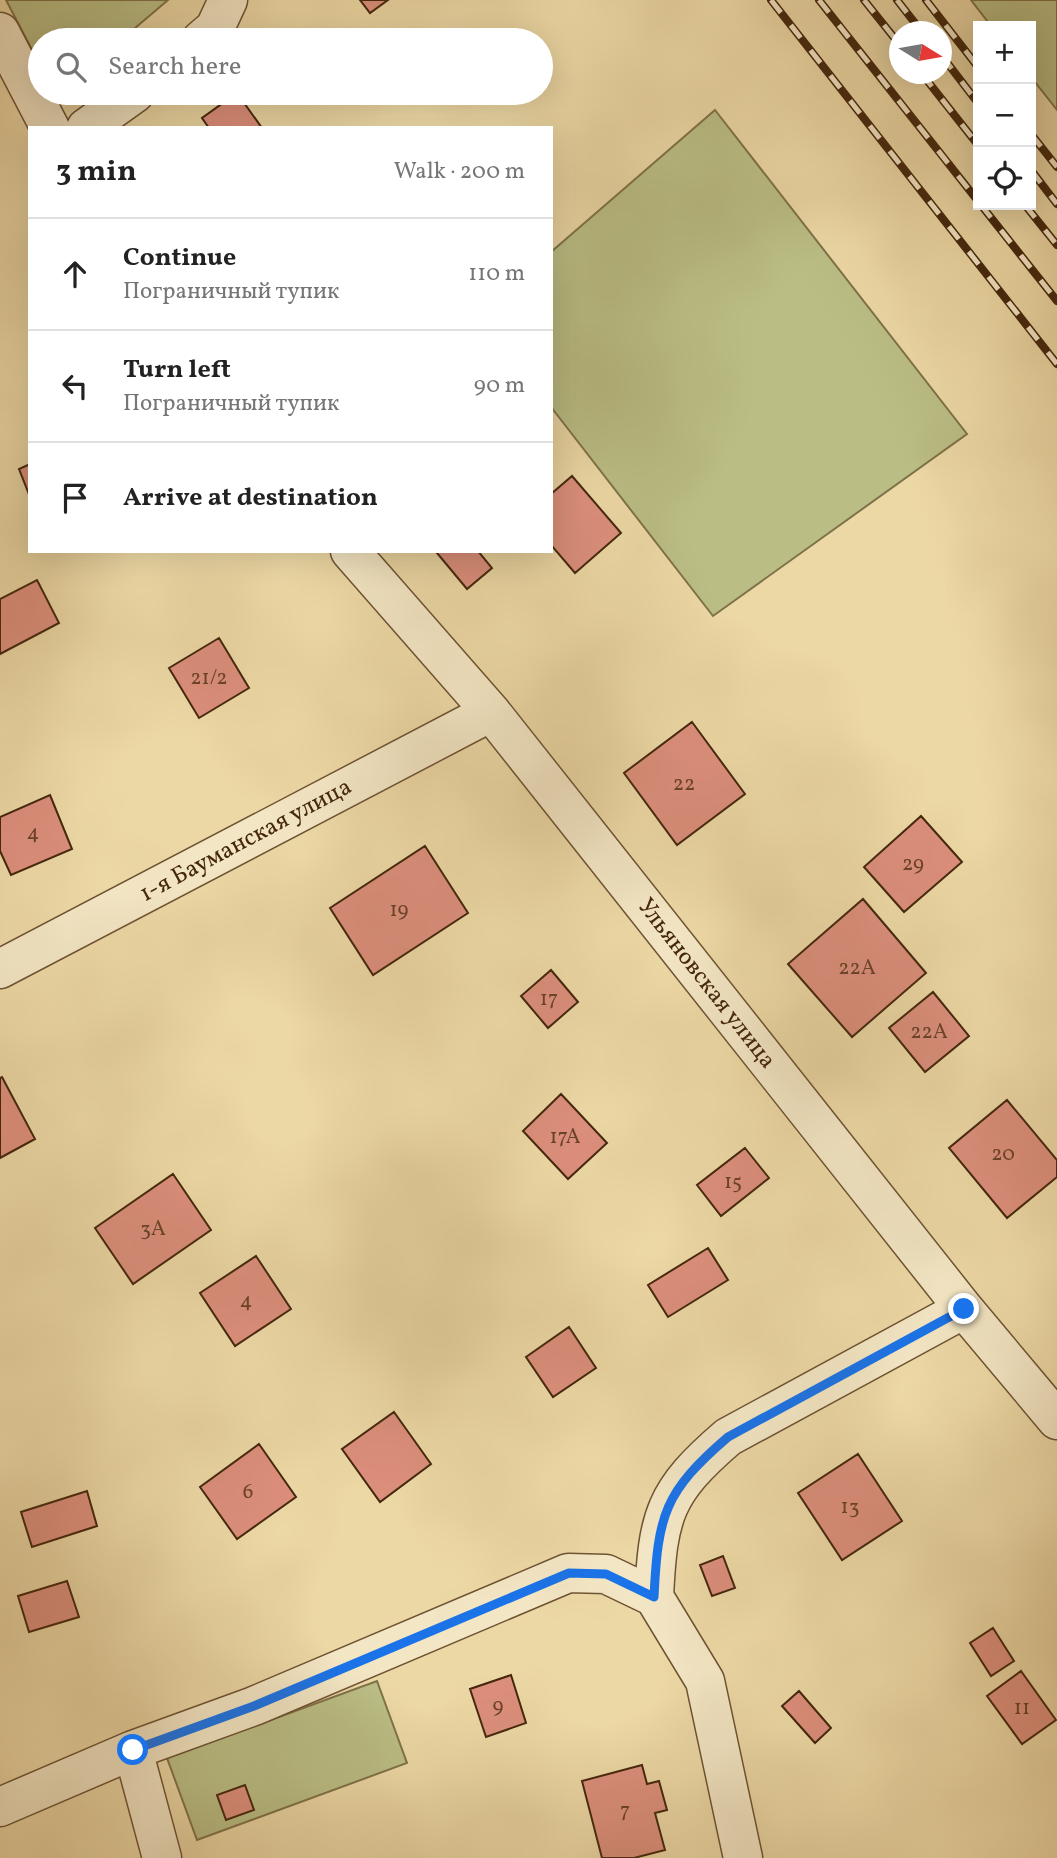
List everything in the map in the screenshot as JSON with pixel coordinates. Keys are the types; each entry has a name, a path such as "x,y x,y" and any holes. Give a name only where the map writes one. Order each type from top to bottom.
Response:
{"street":[{"path":"215,28 228,0"},
{"path":"0,32 28,86"},
{"path":"38,105 49,126"},
{"path":"89,126 118,105"},
{"name":"Ульяновская улица","path":"356,553 491,712 964,1309 1057,1420"},
{"name":"1-я Бауманская улица","path":"0,969 491,712"},
{"path":"654,1597 657,1544 669,1502 695,1465 728,1437 964,1309"},
{"path":"0,1807 133,1750 254,1706 569,1573 606,1574 654,1597 705,1681 743,1858"},
{"path":"133,1750 162,1858"}],"green space":[{"path":"6,0 168,0 135,28 28,28 28,42"},
{"path":"971,0 1057,0 1057,110 1036,83 1036,21 987,21"},
{"path":"715,110 967,434 713,616 553,410 553,250"},
{"path":"377,1681 407,1763 197,1840 167,1758"}],"building":[{"path":"360,0 388,0 370,13"},
{"path":"220,105 246,105 261,126 208,126 202,118"},
{"path":"28,465 28,492 19,469"},
{"path":"572,476 621,533 575,573 553,547 553,492"},
{"path":"437,553 480,553 492,568 467,589"},
{"path":"37,580 59,623 0,654 0,599"},
{"path":"219,638 249,688 199,718 169,668"},
{"path":"692,722 745,794 677,845 624,773"},
{"path":"50,795 72,849 11,875 0,851 0,817"},
{"path":"921,816 962,862 904,912 864,867"},
{"path":"425,846 468,913 373,975 330,908"},
{"path":"863,899 926,973 852,1037 788,964"},
{"path":"551,970 578,1002 548,1028 521,996"},
{"path":"933,992 969,1036 925,1072 889,1028"},
{"path":"2,1077 35,1139 0,1158 0,1078"},
{"path":"561,1094 607,1143 568,1179 523,1131"},
{"path":"1007,1100 1057,1160 1057,1177 1007,1218 949,1148"},
{"path":"745,1148 769,1178 721,1216 697,1185"},
{"path":"173,1174 211,1230 133,1284 95,1228"},
{"path":"708,1248 728,1280 668,1317 648,1285"},
{"path":"256,1256 291,1309 235,1346 200,1293"},
{"path":"569,1327 596,1368 553,1397 526,1357"},
{"path":"394,1412 431,1464 380,1502 342,1449"},
{"path":"259,1444 296,1497 237,1539 200,1487"},
{"path":"858,1454 902,1521 842,1560 798,1493"},
{"path":"87,1491 97,1526 32,1547 21,1512"},
{"path":"723,1556 735,1588 712,1596 700,1565"},
{"path":"67,1581 79,1617 29,1632 18,1596"},
{"path":"993,1628 1014,1661 991,1676 970,1643"},
{"path":"1021,1671 1056,1720 1022,1744 987,1696"},
{"path":"511,1675 526,1723 486,1737 470,1689"},
{"path":"799,1691 831,1728 815,1743 782,1706"},
{"path":"642,1765 647,1784 659,1781 667,1810 655,1813 665,1850 634,1858 602,1858 582,1781"},
{"path":"245,1785 254,1810 226,1820 217,1795"}],"railway":[{"path":"771,0 1057,364"},
{"path":"819,0 973,195"},
{"path":"864,0 889,31"},
{"path":"897,0 913,21"},
{"path":"926,0 973,61"},
{"path":"952,69 973,96"},
{"path":"930,84 973,139"},
{"path":"1036,140 1057,167"},
{"path":"1036,177 1057,204"},
{"path":"985,210 1057,301"},
{"path":"1029,210 1057,245"}],"route":[{"path":"133,1750 254,1706 569,1573 606,1574 654,1597 657,1544 669,1502 695,1465 728,1437 964,1309"}]}
